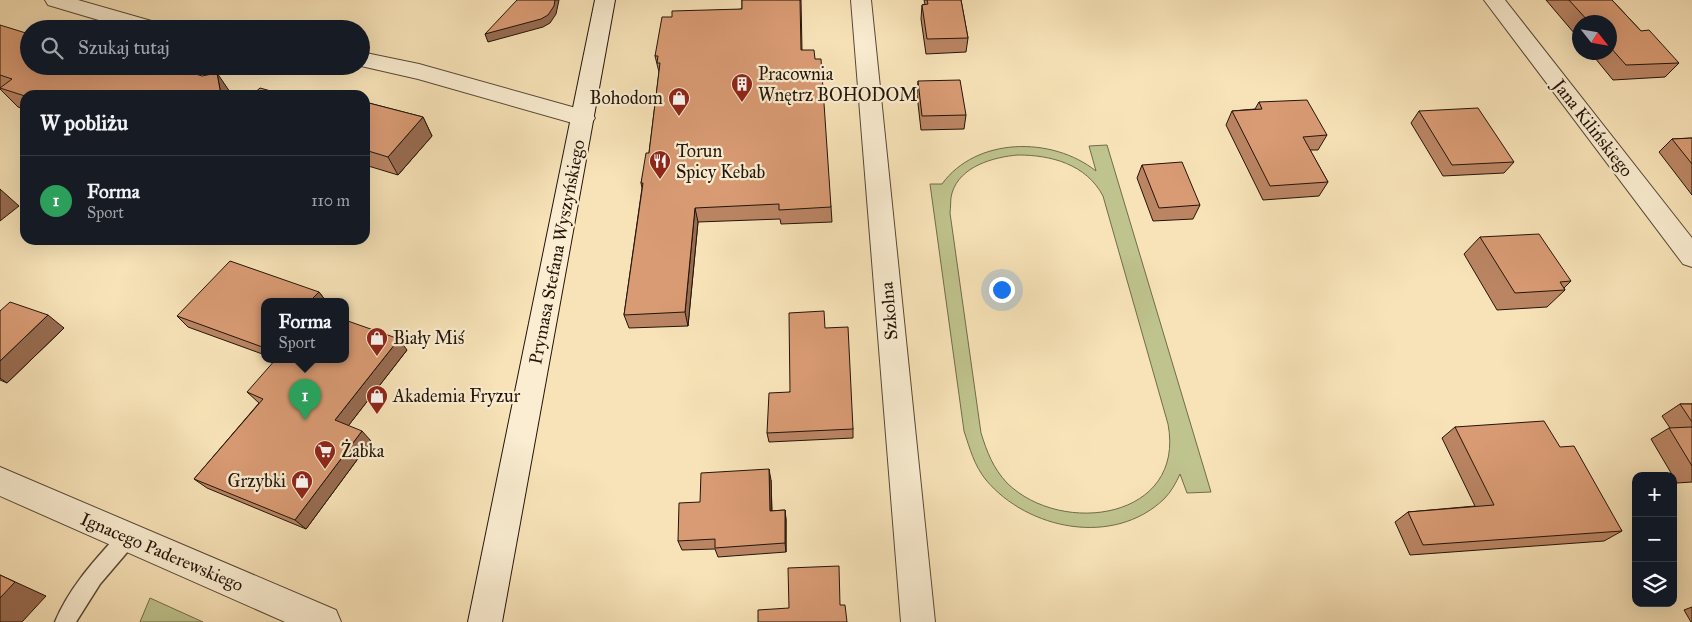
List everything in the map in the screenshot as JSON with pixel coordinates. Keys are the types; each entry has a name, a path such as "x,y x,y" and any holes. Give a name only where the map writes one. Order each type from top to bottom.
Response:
{"street":[{"path":"55,0 123,20"},
{"name":"Prymasa Stefana Wyszyńskiego","path":"485,622 605,0"},
{"name":"Szkolna","path":"860,0 918,622"},
{"name":"Jana Kilińskiego","path":"1494,0 1692,257"},
{"path":"370,61 420,72 583,118"},
{"name":"Ignacego Paderewskiego","path":"0,481 324,622"}],"lane":[{"path":"64,622 84,588 128,537"}],"green space":[{"path":"1107,145 1211,492 1187,493 1180,474 1167,496 1144,514 1121,523 1097,527 1072,526 1048,521 1024,511 1004,497 986,480 975,463 964,431 930,184 942,184 957,169 974,157 994,150 1015,147 1037,147 1058,152 1078,160 1096,171 1089,146","holes":["1030,155 1066,163 1077,169 1096,185 1103,196 1168,424 1169,456 1158,481 1139,499 1115,509 1087,513 1058,510 1030,500 1007,483 998,472 991,460 981,433 950,213 951,195 962,176 979,165 1009,156"]},
{"path":"150,598 203,622 140,622"}],"building":[{"path":"517,0 555,0 554,6 548,15 541,19 485,34"},
{"path":"742,0 800,0 801,50 814,50 815,59 821,59 831,207 779,210 779,204 695,208 685,312 624,315 643,183 641,183 646,153 649,153 660,63 657,63 658,56 655,56 662,17 672,17 672,11 742,9"},
{"path":"927,0 961,0 968,38 927,39 922,5 928,4"},
{"path":"1569,0 1612,0 1641,31 1649,30 1679,63 1626,65 1617,55 1617,15 1583,15"},
{"path":"0,25 20,31 20,75 217,75 220,90 20,90 20,94 0,88 12,79 0,75"},
{"path":"960,80 966,115 922,116 918,81"},
{"path":"1307,100 1327,135 1303,137 1328,182 1270,186 1232,111 1262,109 1259,102"},
{"path":"370,103 423,117 388,157 370,152"},
{"path":"1478,108 1514,162 1452,165 1419,111"},
{"path":"1692,138 1692,164 1672,139"},
{"path":"1182,162 1200,205 1159,208 1142,165"},
{"path":"1539,234 1571,281 1560,282 1565,290 1515,293 1480,237"},
{"path":"230,261 319,292 313,298 261,298 261,347 177,316"},
{"path":"10,302 48,315 0,361 0,311"},
{"path":"824,311 825,328 848,327 853,429 767,433 769,393 790,392 789,313"},
{"path":"349,321 399,339 335,420 362,431 295,520 194,479 263,399 247,392 272,363 349,363"},
{"path":"1680,404 1692,404 1692,422"},
{"path":"1544,421 1560,447 1574,446 1622,531 1423,545 1408,512 1494,505 1455,427"},
{"path":"1692,427 1692,466 1669,428"},
{"path":"769,469 770,511 785,510 785,543 715,548 715,539 678,541 679,503 700,502 701,473"},
{"path":"839,566 840,605 845,605 847,622 758,622 758,610 789,608 788,568"},
{"path":"0,575 15,582 0,598"}],"place":[{"name":"Pracownia Wnętrz BOHODOM","path":"742,103"},
{"name":"Bohodom","path":"679,117"},
{"name":"Torun Spicy Kebab","path":"660,180"},
{"name":"Biały Miś","path":"377,357"},
{"name":"Akademia Fryzur","path":"377,415"},
{"name":"Forma","path":"305,420"},
{"name":"Żabka","path":"325,470"},
{"name":"Grzybki","path":"302,500"}]}
